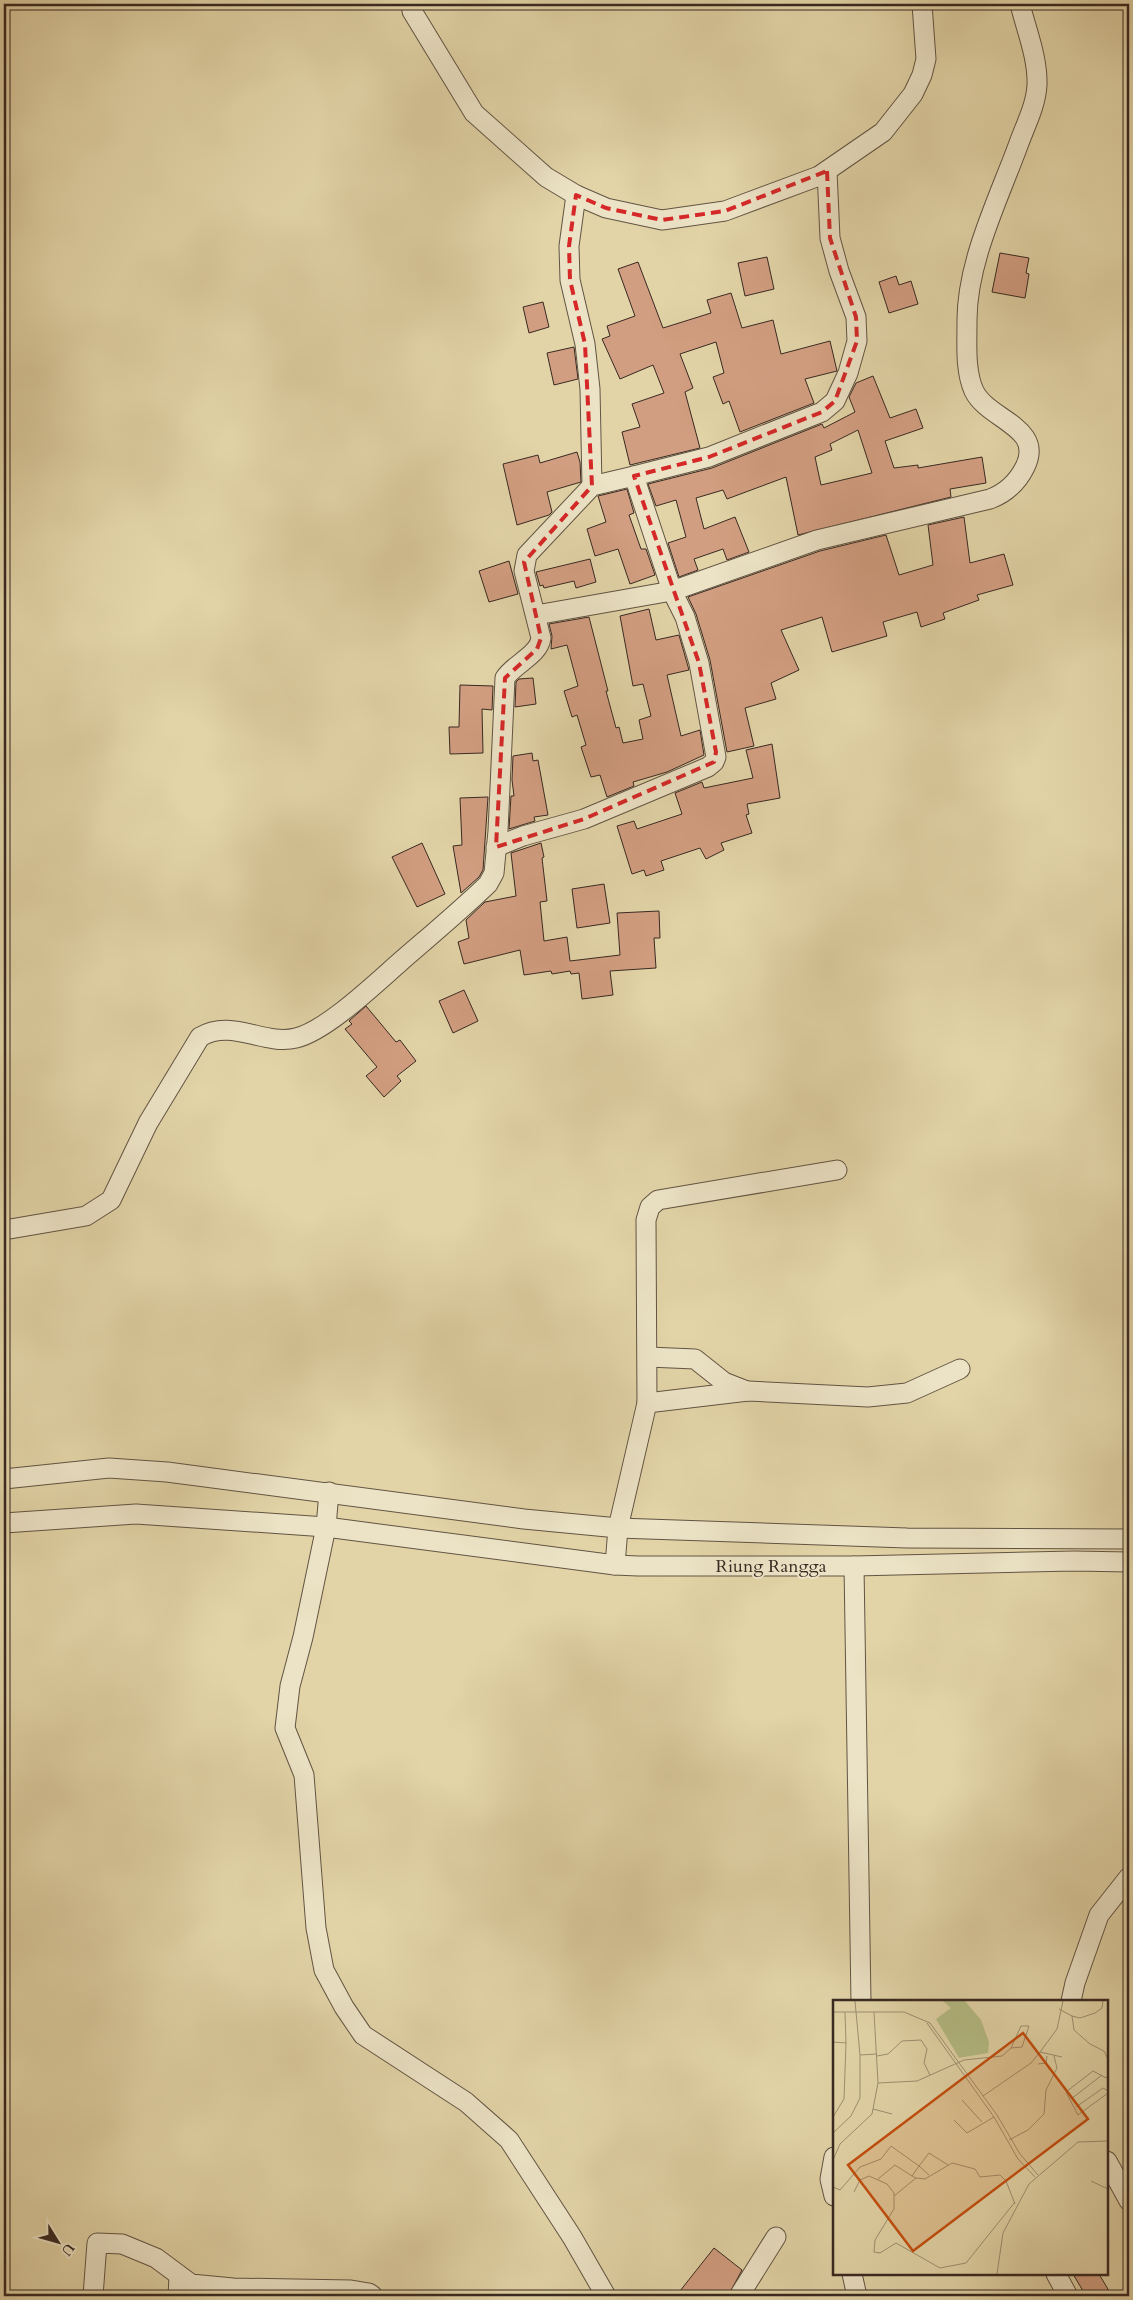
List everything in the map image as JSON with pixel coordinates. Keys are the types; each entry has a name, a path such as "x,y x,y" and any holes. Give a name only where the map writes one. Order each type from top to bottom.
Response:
{"street":[{"path":"410,4 412,11 474,113 546,177 576,195 606,208 662,220 725,211 819,176 882,132 913,94 922,74 926,59 922,4"},
{"path":"536,615 672,591 817,540 990,499 1003,494 1023,472 1031,452 1026,439 1016,427 987,407 974,390 969,370 967,320 973,268 1035,101 1036,67 1020,4"},
{"path":"4,1230 86,1216 111,1200 148,1123 200,1037 212,1030 222,1030 292,1039 298,1038 329,1021 359,998 488,884 494,873 505,678 510,670 541,643 536,615 524,571 527,555 592,486 709,458 822,412 835,401 848,373 857,341 856,317 839,271 830,238 827,171"},
{"path":"576,195 569,246 570,280 585,344 590,389 592,486"},
{"path":"496,847 523,836 584,819 708,767 714,762 716,752 699,663 684,617 672,591 634,476"},
{"path":"615,1565 618,1528 647,1403 646,1220 650,1207 658,1200 837,1170"},
{"path":"648,1357 695,1359 724,1382 748,1391"},
{"path":"647,1403 748,1391 868,1397 908,1393 960,1369"},
{"path":"4,1479 109,1468 167,1472 524,1519 618,1528 907,1538 1129,1539"},
{"path":"329,1492 326,1527 303,1637 290,1686 285,1728 304,1775 316,1928 324,1970 344,2007 363,2035 466,2102 509,2140 572,2237 606,2296"},
{"name":"Riung Rangga","path":"4,1523 136,1514 326,1527 615,1565 854,1566 1074,1561 1129,1562"},
{"path":"854,1566 861,2000"},
{"path":"1072,2000 1075,1983 1099,1915 1129,1877"},
{"path":"833,2162 830,2179 833,2192"},
{"path":"1108,2163 1129,2201"},
{"path":"739,2296 776,2237"},
{"path":"93,2296 97,2242 122,2244 156,2258 191,2284 276,2292 352,2290 369,2292 373,2296"},
{"path":"852,2275 857,2296"},
{"path":"1057,2275 1068,2296"},
{"path":"178,2296 179,2276"}],"highlighted area":[{"path":"827,171 830,238 856,317 857,341 835,401 822,412 709,457 634,476 699,663 716,752 714,762 584,819 496,847 505,678 537,649 541,638 524,562 592,486 585,344 570,280 569,246 576,195 606,208 662,220 725,211"}],"building":[{"path":"1000,253 1029,258 1026,273 1029,274 1025,298 992,292"},
{"path":"767,257 774,289 745,296 738,263"},
{"path":"638,262 663,328 711,313 707,300 731,293 742,328 773,320 781,354 830,341 837,371 805,379 814,403 740,432 729,401 723,404 713,377 724,373 716,342 680,354 693,388 685,392 700,448 630,465 622,432 640,427 632,404 664,393 653,365 620,379 602,339 610,336 607,326 635,316 618,269"},
{"path":"896,276 899,285 911,281 918,304 889,313 879,282"},
{"path":"543,302 549,327 529,333 523,307"},
{"path":"574,347 578,379 554,385 547,353"},
{"path":"873,376 890,418 916,409 923,428 885,441 894,468 918,465 918,468 982,457 986,483 950,489 951,497 798,535 786,477 727,499 723,490 696,498 704,529 735,517 749,552 727,560 723,549 694,559 698,570 679,577 668,543 686,537 676,500 656,506 648,484 712,468 822,424 824,428 855,412 849,397 856,383","holes":["858,430 872,473 821,485 815,457 832,450 830,444"]},
{"path":"577,452 580,462 581,482 547,492 552,512 549,515 517,525 503,464 538,455 540,463"},
{"path":"627,489 634,513 629,515 641,549 646,549 655,575 630,584 618,549 595,556 587,529 606,522 598,496"},
{"path":"964,517 970,563 1004,554 1013,585 977,595 979,600 943,613 945,619 921,627 917,612 883,622 887,636 832,652 822,617 781,630 799,670 771,683 776,699 745,708 754,746 727,752 710,660 696,614 688,597 820,551 886,535 899,575 933,565 928,525"},
{"path":"590,559 596,582 576,588 574,581 544,588 543,585 540,586 536,572"},
{"path":"509,561 518,594 489,602 479,571"},
{"path":"649,609 656,640 679,635 689,670 667,675 681,736 700,730 704,755 667,772 633,782 634,786 607,797 600,775 591,777 581,747 586,745 577,715 572,717 564,691 578,686 567,645 551,649 552,636 549,624 589,617 608,691 606,691 616,728 619,727 623,743 643,739 639,720 651,716 643,684 633,686 620,616"},
{"path":"533,678 536,704 515,707 516,682 519,679"},
{"path":"460,685 493,686 492,710 482,709 483,753 450,754 449,727 459,727"},
{"path":"772,744 780,798 747,804 749,814 746,815 752,833 721,843 724,850 706,859 700,848 661,861 664,870 646,876 644,870 632,874 617,826 634,821 637,829 682,814 675,793 702,782 704,788 753,778 746,750"},
{"path":"532,753 533,761 538,760 548,815 534,817 535,821 509,829 511,796 514,796 512,780 513,756"},
{"path":"488,797 483,870 479,877 461,893 453,846 462,845 460,798"},
{"path":"422,843 445,894 417,907 392,857"},
{"path":"541,843 544,857 542,858 547,901 540,902 544,941 567,937 570,961 620,955 617,913 659,911 660,938 654,938 656,968 610,971 613,995 582,999 579,973 571,974 570,971 552,974 551,971 524,975 520,950 464,964 458,942 469,938 466,920 485,902 516,896 511,853"},
{"path":"604,884 610,923 577,928 572,889"},
{"path":"464,990 478,1021 453,1033 439,1001"},
{"path":"366,1006 396,1042 400,1040 416,1061 397,1076 401,1081 384,1097 366,1076 377,1067 345,1029 352,1024 349,1021"},
{"path":"714,2248 742,2270 728,2296 676,2296"},
{"path":"1074,2275 1100,2275 1112,2296 1086,2296"}]}
